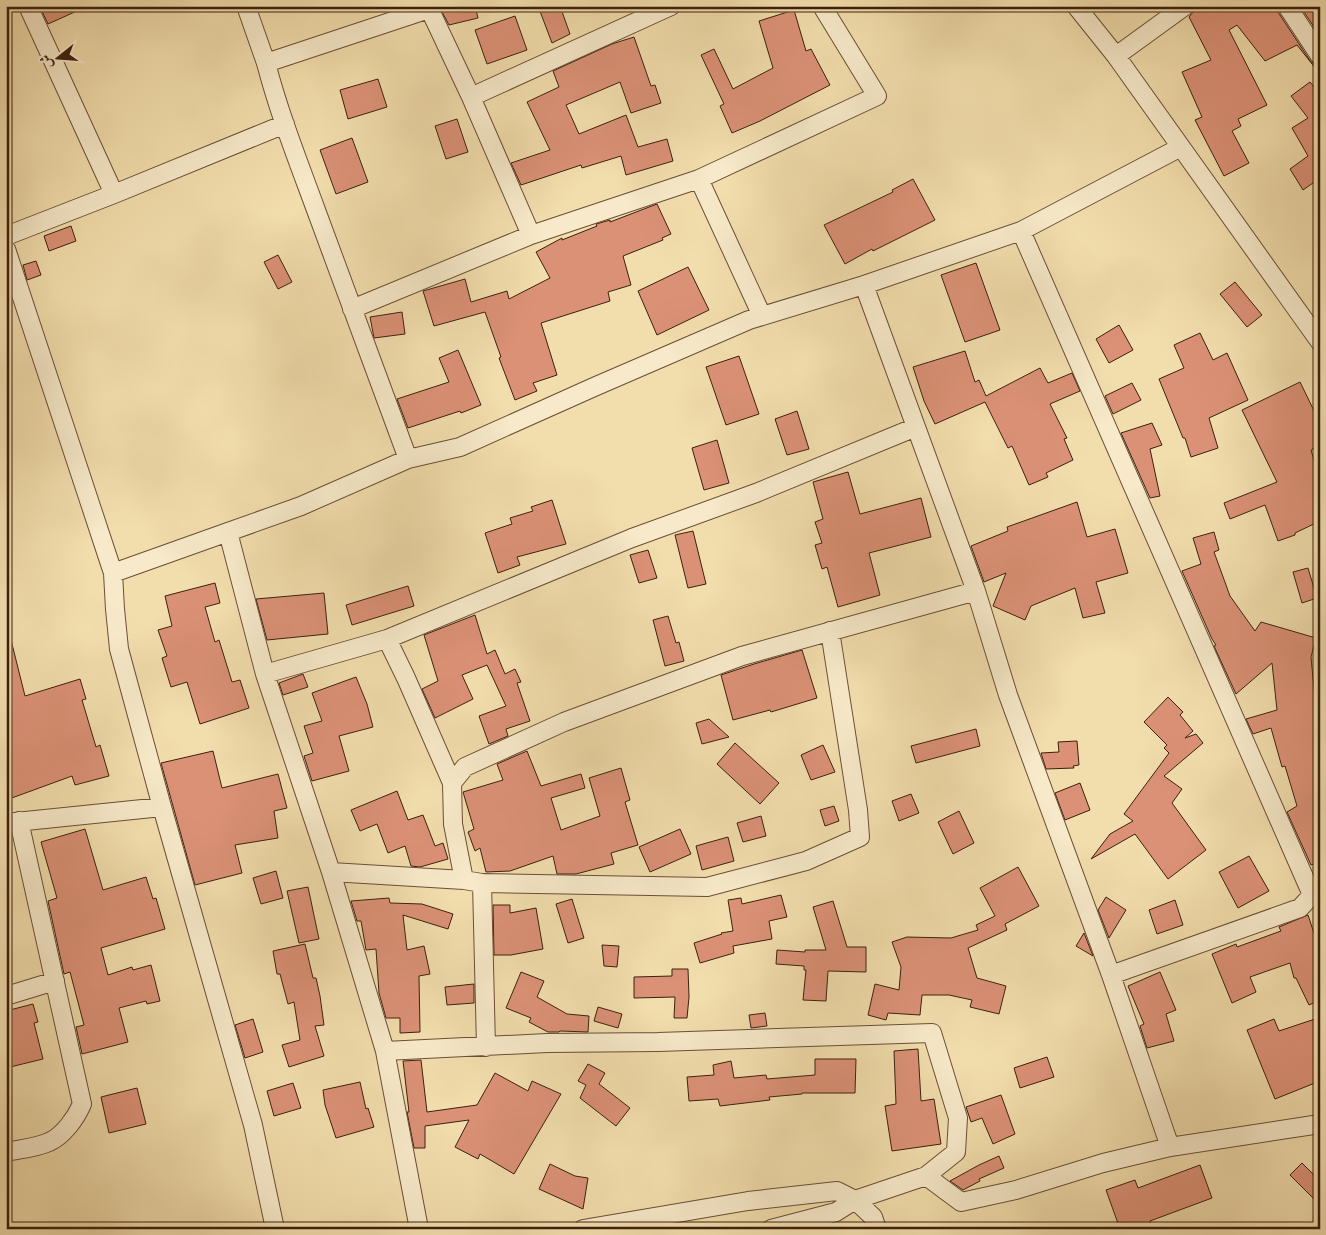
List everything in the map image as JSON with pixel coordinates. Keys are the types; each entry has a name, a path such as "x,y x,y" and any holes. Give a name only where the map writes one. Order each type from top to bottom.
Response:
{"street":[{"path":"28,6 114,194"},
{"path":"246,6 285,124 408,459"},
{"path":"471,98 671,6"},
{"path":"352,309 531,235 699,179 877,96 822,6"},
{"path":"1076,6 1116,56 1320,342"},
{"path":"1116,56 1185,6"},
{"path":"1287,6 1320,56"},
{"path":"266,63 428,8 471,98 531,235"},
{"path":"6,236 285,124"},
{"path":"113,573 301,506 408,459 460,447 594,386 749,320 864,285 1022,231 1181,147"},
{"path":"699,179 762,316"},
{"path":"1022,231 1312,895 1300,908 1110,975"},
{"path":"6,249 113,573 119,649 253,1125 275,1229"},
{"path":"864,285 976,591 1008,695 1110,975 1170,1147"},
{"path":"265,674 387,639 623,542 756,493 916,427"},
{"path":"228,532 265,674 331,872 385,1051 419,1229"},
{"path":"452,783 465,767 564,722 742,656 976,591"},
{"path":"331,872 464,880 482,883 707,887 806,861 860,837 858,810 830,632"},
{"path":"387,639 452,783 453,824 464,880"},
{"path":"6,1152 50,1142 68,1126 82,1104 55,981 12,822 162,807"},
{"path":"482,883 486,1047"},
{"path":"6,996 55,981"},
{"path":"385,1051 547,1043 668,1042 932,1033 958,1118 956,1152 926,1176 855,1200 836,1212 771,1229"},
{"path":"926,1176 961,1202 1016,1190 1103,1163 1170,1147 1320,1124"},
{"path":"583,1229 748,1202 837,1191 855,1200 873,1217 877,1229"}],"building":[{"path":"47,6 88,6 48,24 41,9"},
{"path":"446,6 475,6 478,18 449,25 440,8"},
{"path":"538,6 560,6 570,34 552,43"},
{"path":"1195,6 1276,6 1311,62 1320,66 1320,74 1297,45 1265,61 1237,25 1229,30 1267,105 1238,119 1241,126 1232,131 1249,163 1224,176 1195,120 1202,117 1182,72 1211,60 1189,17 1194,11"},
{"path":"1300,6 1320,6 1320,36"},
{"path":"794,10 806,51 811,49 830,85 760,121 732,133 720,106 724,104 701,55 714,49 733,89 773,68 759,21"},
{"path":"515,16 527,50 487,64 475,30"},
{"path":"634,37 651,86 655,85 661,103 631,113 620,82 566,105 579,134 626,115 638,147 667,139 673,161 626,175 621,156 582,168 581,165 521,185 511,163 550,150 527,102 559,87 553,71 612,44"},
{"path":"378,79 387,107 348,119 340,90"},
{"path":"1310,82 1320,94 1320,178 1303,190 1290,169 1308,156 1292,128 1308,118 1291,96"},
{"path":"457,119 468,152 446,159 435,126"},
{"path":"352,138 368,182 336,194 320,150"},
{"path":"913,179 935,220 873,251 872,249 845,264 824,225 893,192 892,190"},
{"path":"657,204 671,234 662,238 663,240 623,256 631,285 608,292 610,301 541,323 557,375 533,383 537,391 515,400 499,358 501,357 485,312 434,326 423,291 465,279 471,302 507,291 509,299 550,278 536,252 562,238 562,240 597,226 596,224 610,220 610,222"},
{"path":"71,226 76,241 49,251 44,236"},
{"path":"278,255 292,282 278,289 264,262"},
{"path":"36,261 41,275 27,280 23,265"},
{"path":"976,263 1000,330 965,342 941,275"},
{"path":"688,267 709,310 657,335 638,291"},
{"path":"1235,282 1262,315 1247,327 1220,294"},
{"path":"402,312 405,334 374,338 370,317"},
{"path":"1119,325 1133,350 1109,363 1096,339"},
{"path":"1200,333 1213,360 1227,353 1248,400 1209,418 1218,448 1191,457 1185,438 1183,438 1159,379 1184,368 1174,345"},
{"path":"458,350 481,405 461,413 460,411 408,428 397,399 449,382 439,358"},
{"path":"965,351 975,382 979,380 986,396 1040,368 1048,383 1072,373 1080,391 1050,404 1067,438 1064,439 1073,460 1046,473 1048,477 1029,485 1012,446 1008,448 985,402 935,424 924,401 913,367"},
{"path":"739,356 759,414 726,425 706,367"},
{"path":"1300,382 1320,423 1320,445 1311,450 1320,480 1320,521 1295,533 1295,535 1278,541 1265,505 1230,519 1224,503 1277,482 1242,410"},
{"path":"1132,383 1141,400 1113,414 1105,396"},
{"path":"797,411 809,449 787,455 775,419"},
{"path":"1152,423 1162,445 1150,449 1160,496 1150,498 1121,433"},
{"path":"717,440 729,483 704,490 692,448"},
{"path":"848,472 860,514 921,498 931,537 869,553 880,595 838,607 827,567 822,569 815,545 822,543 815,522 823,519 813,482"},
{"path":"552,500 566,544 517,557 520,565 498,573 485,533 512,524 510,518 533,511 531,507"},
{"path":"1077,502 1087,537 1115,529 1128,573 1096,582 1105,613 1083,618 1075,588 1031,606 1025,620 993,606 1006,573 984,582 971,546 1008,531 1007,527"},
{"path":"693,531 706,584 688,588 675,535"},
{"path":"1214,532 1219,550 1214,552 1230,596 1255,631 1261,622 1316,638 1311,657 1315,699 1320,698 1320,862 1311,865 1287,812 1297,806 1285,766 1282,767 1271,728 1253,734 1246,719 1277,710 1272,663 1236,694 1182,571 1201,564 1193,538"},
{"path":"648,550 657,578 639,583 630,555"},
{"path":"1308,568 1317,598 1302,603 1293,572"},
{"path":"215,583 220,603 205,607 215,642 219,640 232,682 240,680 249,708 200,724 187,682 171,687 162,658 167,656 158,630 172,626 165,596"},
{"path":"408,586 414,606 352,625 346,605"},
{"path":"324,593 328,634 267,640 256,599"},
{"path":"475,615 487,654 495,650 505,674 515,669 521,682 517,683 530,721 506,729 508,736 489,744 479,716 506,706 487,665 462,675 473,699 435,718 422,689 438,681 424,635"},
{"path":"668,616 676,643 679,642 684,661 665,666 653,620"},
{"path":"11,640 25,696 80,679 86,699 82,700 96,747 100,745 109,776 75,785 72,776 9,799 6,790 6,641"},
{"path":"802,650 817,698 771,712 770,710 733,720 721,675"},
{"path":"303,674 308,687 283,695 279,683"},
{"path":"356,677 367,704 373,727 339,736 349,771 312,781 304,756 313,753 304,726 322,721 312,693"},
{"path":"1168,697 1183,712 1180,715 1193,731 1185,738 1196,734 1203,743 1164,776 1182,789 1172,803 1206,850 1168,879 1135,834 1091,859 1110,834 1133,821 1124,814 1169,753 1164,748 1167,745 1144,722"},
{"path":"709,719 729,737 702,744 696,723"},
{"path":"976,729 980,746 916,763 911,746"},
{"path":"1077,741 1079,765 1073,766 1074,768 1046,769 1041,753 1059,752 1058,742"},
{"path":"735,743 779,783 760,804 717,764"},
{"path":"823,745 835,772 811,780 801,755"},
{"path":"213,751 222,788 278,774 287,808 274,811 278,838 235,845 242,873 195,885 161,763"},
{"path":"527,751 541,786 581,774 585,788 551,798 561,830 600,816 589,778 621,768 630,800 625,802 638,845 611,853 614,864 576,874 557,874 553,856 510,871 486,872 480,848 475,851 468,832 474,829 463,792 503,780 497,764"},
{"path":"1080,783 1090,810 1065,820 1055,793"},
{"path":"397,791 408,820 423,815 435,846 443,843 448,859 420,867 411,866 405,846 388,853 377,824 360,831 351,810"},
{"path":"911,794 919,813 899,821 892,801"},
{"path":"834,806 839,821 825,826 820,810"},
{"path":"959,811 974,843 953,854 938,822"},
{"path":"761,816 766,836 743,842 737,823"},
{"path":"85,829 103,890 146,877 153,899 156,898 165,929 101,948 108,975 132,967 133,970 151,965 160,1001 147,1004 146,1001 119,1008 128,1042 82,1054 76,1027 84,1025 70,972 64,974 48,901 57,898 41,842"},
{"path":"680,829 691,854 650,872 639,847"},
{"path":"728,837 734,861 702,870 696,846"},
{"path":"1249,856 1269,891 1238,908 1219,872"},
{"path":"1018,867 1039,906 1005,924 1007,930 968,948 977,978 1006,986 999,1014 970,1007 972,1000 949,995 922,995 920,1015 888,1013 886,1020 868,1015 875,984 899,990 901,967 892,942 907,937 951,938 978,930 976,925 995,916 980,888"},
{"path":"276,871 283,898 261,904 253,878"},
{"path":"308,887 319,939 299,943 287,891"},
{"path":"781,895 787,917 769,921 772,939 733,946 734,953 700,963 694,943 721,933 733,931 728,900 741,898 742,904"},
{"path":"1106,897 1126,910 1109,938 1098,910"},
{"path":"389,898 390,903 422,904 453,914 448,929 403,915 407,950 424,946 430,974 419,976 420,1032 400,1033 400,1018 386,1018 379,993 376,949 366,950 361,921 357,921 351,901"},
{"path":"572,899 584,938 568,943 556,904"},
{"path":"1175,900 1183,925 1157,934 1149,910"},
{"path":"833,901 847,947 866,947 866,972 828,971 826,1001 803,1000 806,970 804,970 804,966 776,964 777,950 805,952 805,950 826,950 813,907"},
{"path":"493,905 510,905 510,913 536,908 543,949 511,955 494,955"},
{"path":"1308,915 1320,951 1320,1000 1309,1005 1296,978 1294,978 1290,963 1250,977 1256,992 1232,1003 1212,954 1236,944 1237,947 1281,931 1279,927"},
{"path":"1084,933 1093,956 1076,946"},
{"path":"305,944 313,978 316,978 320,996 324,1025 315,1026 324,1056 289,1067 282,1045 300,1040 294,1002 288,1004 280,974 277,974 273,951"},
{"path":"602,945 619,946 617,967 604,966"},
{"path":"672,969 688,969 689,997 687,1018 674,1018 675,997 634,998 634,977 672,976"},
{"path":"521,972 544,981 537,997 567,1014 589,1016 588,1032 548,1032 529,1022 531,1018 506,1008"},
{"path":"1160,972 1176,1010 1166,1014 1174,1041 1147,1048 1140,1026 1144,1024 1128,986"},
{"path":"474,984 474,1003 447,1005 445,987"},
{"path":"33,1004 38,1022 34,1023 43,1059 6,1068 6,1011"},
{"path":"598,1007 622,1014 618,1028 594,1021"},
{"path":"765,1013 767,1026 751,1028 749,1015"},
{"path":"253,1019 263,1052 245,1058 235,1025"},
{"path":"1274,1019 1279,1031 1315,1019 1320,1034 1320,1081 1275,1099 1247,1030"},
{"path":"918,1049 921,1101 934,1099 941,1144 892,1151 885,1106 896,1104 894,1051"},
{"path":"1047,1057 1054,1077 1020,1088 1014,1068"},
{"path":"815,1059 856,1059 855,1093 802,1093 769,1097 770,1100 720,1106 718,1099 689,1101 687,1077 714,1075 713,1065 731,1061 734,1078 766,1075 767,1079 815,1075"},
{"path":"421,1060 427,1112 477,1105 495,1073 528,1091 532,1081 561,1094 514,1174 480,1154 478,1159 455,1147 469,1120 425,1126 425,1148 414,1148 407,1112 409,1112 403,1061"},
{"path":"588,1064 605,1073 599,1084 630,1108 616,1126 580,1098 586,1085 578,1081"},
{"path":"360,1082 366,1109 368,1108 374,1127 336,1138 325,1105 323,1090"},
{"path":"293,1083 301,1108 274,1116 267,1091"},
{"path":"137,1088 146,1124 109,1133 101,1097"},
{"path":"1001,1095 1015,1134 993,1144 982,1118 971,1122 966,1107"},
{"path":"999,1156 1004,1168 979,1179 980,1181 963,1190 950,1181 979,1165"},
{"path":"1302,1163 1320,1181 1320,1205 1290,1175"},
{"path":"550,1164 575,1176 588,1178 583,1209 539,1189"},
{"path":"1200,1165 1212,1198 1150,1221 1153,1229 1120,1229 1106,1190 1135,1180 1138,1188"}]}
